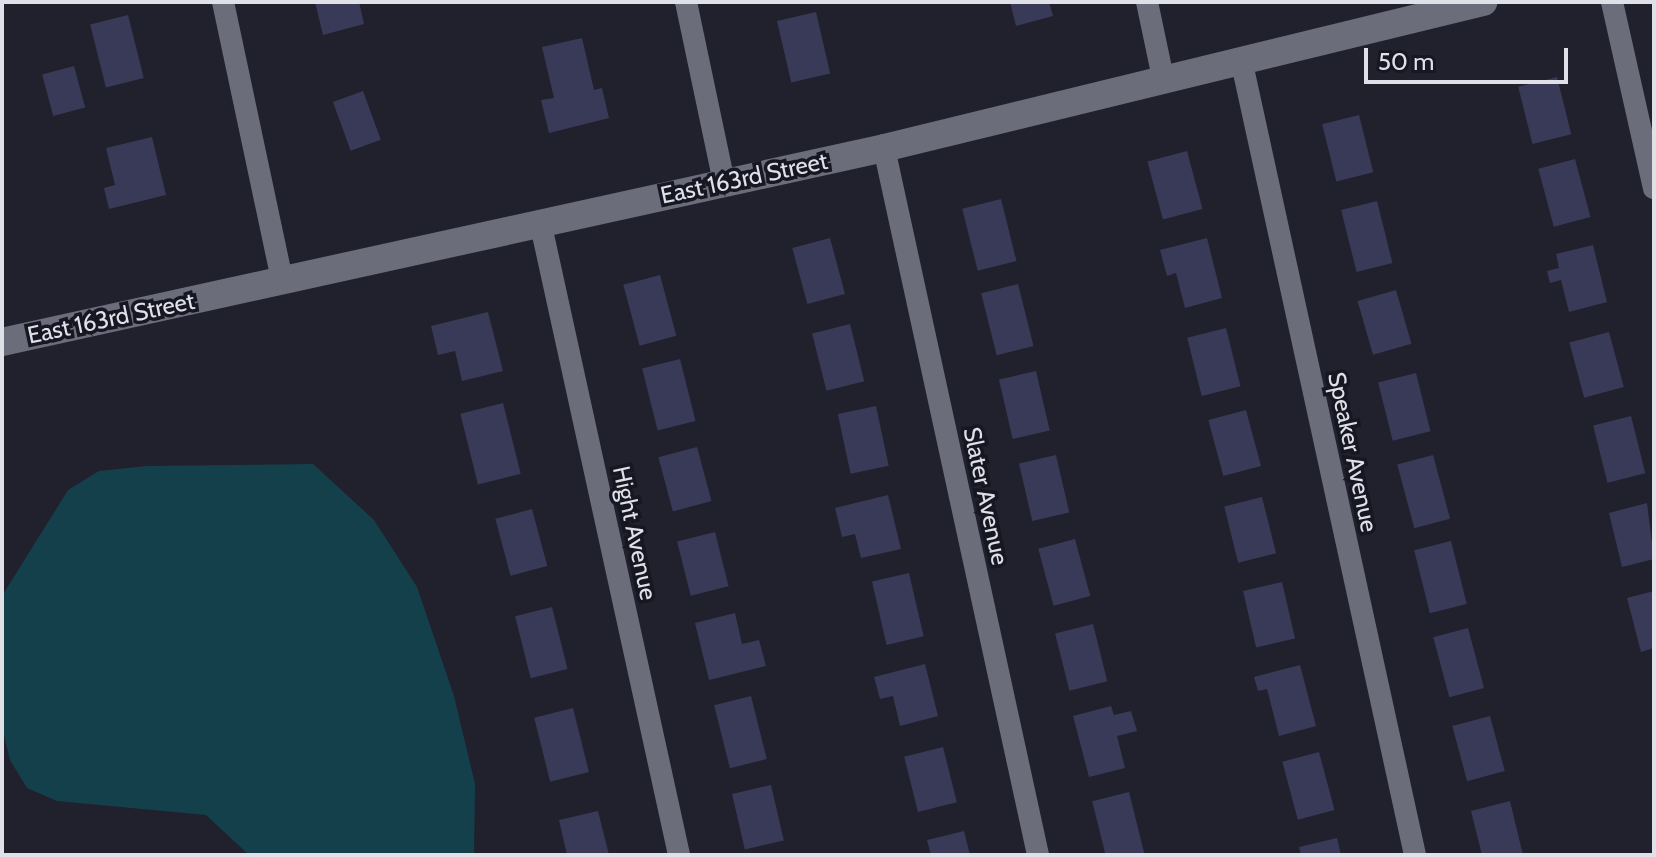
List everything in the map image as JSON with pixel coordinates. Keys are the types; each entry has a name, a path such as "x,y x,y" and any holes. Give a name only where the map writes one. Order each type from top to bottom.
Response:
{"street":[{"path":"223,2 282,280"},
{"path":"686,2 724,183"},
{"path":"1147,2 1163,78"},
{"name":"East 163rd Street","path":"2,342 540,221 884,148 1483,2"},
{"path":"1612,2 1654,188"},
{"name":"Speaker Avenue","path":"1241,59 1415,855"},
{"name":"Slater Avenue","path":"884,148 1038,855"},
{"name":"Hight Avenue","path":"540,221 679,855"}],"water":[{"path":"313,464 374,520 417,587 454,696 475,784 474,855 249,855 206,815 57,801 27,788 10,760 2,727 2,596 68,490 99,471 147,466"}],"building":[{"path":"315,2 359,2 364,24 323,35"},
{"path":"1010,2 1049,2 1053,16 1016,26"},
{"path":"816,12 830,73 791,82 777,21"},
{"path":"128,15 144,78 106,88 90,24"},
{"path":"582,38 594,90 602,88 609,118 549,133 541,100 554,98 542,47"},
{"path":"74,66 85,108 53,116 42,75"},
{"path":"1557,77 1571,134 1532,144 1518,87"},
{"path":"363,91 381,140 351,151 333,102"},
{"path":"1359,115 1373,172 1336,181 1322,124"},
{"path":"152,137 166,195 109,209 104,188 115,185 106,148"},
{"path":"1187,151 1203,209 1163,220 1147,162"},
{"path":"1575,159 1591,217 1554,227 1538,169"},
{"path":"1001,199 1016,261 978,271 962,209"},
{"path":"1377,201 1392,263 1357,272 1341,210"},
{"path":"830,238 845,294 807,304 792,248"},
{"path":"1207,238 1222,298 1185,308 1176,273 1167,276 1160,250"},
{"path":"1593,245 1607,302 1569,312 1561,280 1550,283 1547,271 1559,268 1556,254"},
{"path":"660,275 676,336 640,346 623,285"},
{"path":"1018,284 1033,346 997,355 981,293"},
{"path":"1396,290 1411,344 1373,355 1358,301"},
{"path":"488,312 503,371 462,381 455,351 438,355 431,326"},
{"path":"850,324 864,381 826,391 812,333"},
{"path":"1226,328 1241,386 1202,396 1187,338"},
{"path":"1609,332 1624,387 1584,398 1569,343"},
{"path":"680,359 695,421 658,431 642,368"},
{"path":"1036,371 1050,430 1013,439 999,380"},
{"path":"1416,373 1431,431 1393,441 1378,382"},
{"path":"503,403 521,474 478,484 460,414"},
{"path":"876,406 889,466 851,474 838,414"},
{"path":"1246,410 1261,466 1223,476 1208,420"},
{"path":"1631,416 1645,473 1607,483 1593,425"},
{"path":"697,447 711,501 673,511 658,457"},
{"path":"1056,455 1069,512 1032,521 1019,464"},
{"path":"1433,455 1450,519 1414,528 1397,465"},
{"path":"888,495 901,549 861,558 855,534 842,537 835,508"},
{"path":"1262,497 1276,553 1238,563 1224,506"},
{"path":"1647,503 1654,559 1622,567 1609,513"},
{"path":"532,509 547,566 511,576 495,519"},
{"path":"715,532 729,586 691,596 677,541"},
{"path":"1075,539 1090,596 1054,606 1038,549"},
{"path":"1451,541 1467,604 1430,613 1414,550"},
{"path":"909,573 924,636 887,645 872,582"},
{"path":"1282,582 1295,639 1256,648 1243,591"},
{"path":"1654,591 1654,648 1641,652 1627,598"},
{"path":"552,607 567,669 531,678 515,616"},
{"path":"735,613 742,644 759,640 766,666 709,680 695,623"},
{"path":"1093,624 1107,681 1069,691 1055,633"},
{"path":"1468,628 1484,688 1449,697 1433,637"},
{"path":"925,664 938,716 900,726 893,696 880,699 874,677"},
{"path":"1300,665 1316,726 1279,736 1267,689 1258,691 1254,677"},
{"path":"751,696 767,759 730,768 714,705"},
{"path":"1111,706 1114,715 1131,711 1137,731 1117,736 1125,768 1089,777 1073,716"},
{"path":"573,708 589,772 550,782 534,718"},
{"path":"1490,716 1505,771 1467,781 1452,726"},
{"path":"943,747 957,802 918,812 904,757"},
{"path":"1319,752 1335,810 1298,820 1282,762"},
{"path":"771,785 784,841 745,850 732,794"},
{"path":"1129,792 1144,853 1106,855 1092,801"},
{"path":"1510,801 1523,855 1482,855 1471,811"},
{"path":"598,811 609,855 567,855 559,820"},
{"path":"964,831 970,855 931,855 927,840"},
{"path":"1337,838 1341,855 1301,855 1299,847"}]}
